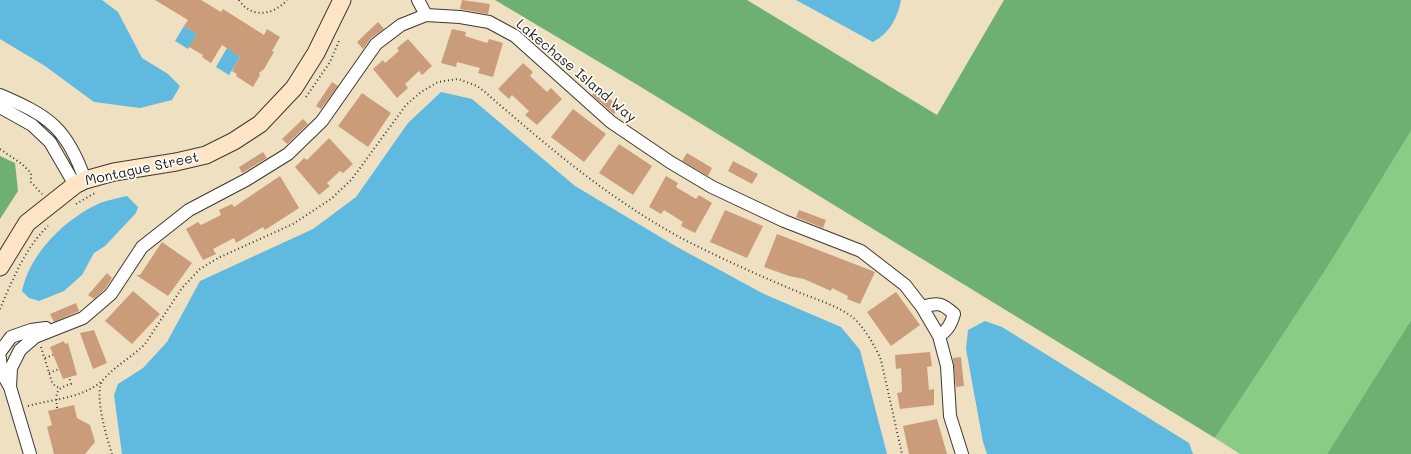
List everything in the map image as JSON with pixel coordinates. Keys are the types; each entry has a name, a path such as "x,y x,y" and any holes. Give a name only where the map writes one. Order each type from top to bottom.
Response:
{"street":[{"name":"Montague Street","path":"0,267 27,222 80,182 114,172 176,162 206,155 234,141 260,124 294,88 316,54 342,0"},
{"path":"418,0 426,15"},
{"name":"Lakechase Island Way","path":"10,387 11,368 20,350 37,336 83,318 111,294 142,247 189,210 246,180 288,154 322,121 376,44 401,25 426,15 460,17 489,22 514,36 611,122 670,162 712,187 784,222 860,251 905,285 922,307 939,336 947,366 950,416 962,454"},
{"path":"0,95 34,111 47,119 64,135 76,155 80,182"},
{"path":"0,107 32,125 50,142 80,182"},
{"path":"922,307 936,303 945,306 954,314 951,324 945,332 939,336"},
{"name":"Lakechase Island Way","path":"0,352 11,337 31,330 61,326"},
{"name":"Lakechase Island Way","path":"0,358 1,371 10,387 30,454"}],"path":[{"path":"239,0 251,11 261,14 270,12 281,6 287,0"},
{"path":"16,409 56,400 93,389 145,344 182,288 200,269 223,256 293,224 319,209 352,179 410,102 421,92 438,82 458,79 477,86 582,174 657,224 713,253 775,282 824,302 853,317 877,350 881,360 902,454"},
{"path":"0,149 22,164 31,173 30,182 51,204"},
{"path":"37,336 49,373 55,386 60,388"},
{"path":"45,358 53,355"},
{"path":"49,373 59,369"},
{"path":"57,408 56,392 60,388 71,384 69,378"},
{"path":"103,380 99,387 99,394 112,454"}],"green space":[{"path":"495,0 747,0 937,115 1004,0 1411,0 1411,131 1330,263 1215,438 636,84"},
{"path":"1411,131 1411,320 1327,454 1240,454 1215,438 1330,263"},
{"path":"0,156 15,163 18,191 0,219"},
{"path":"1411,320 1411,454 1327,454"}],"water":[{"path":"0,0 102,0 118,12 142,58 168,74 180,86 172,100 140,108 94,102 45,66 0,39"},
{"path":"796,0 901,0 898,13 888,30 879,39 873,42"},
{"path":"184,26 197,34 188,49 175,41"},
{"path":"227,48 240,57 229,75 216,67"},
{"path":"441,92 472,99 575,186 677,247 764,294 841,327 860,350 887,454 122,454 114,395 118,384 143,368 167,342 200,281 313,229 356,197 408,123"},
{"path":"127,196 138,207 136,213 105,246 94,253 82,275 64,291 39,301 29,298 22,291 26,277 33,263 41,251 62,228 74,218 100,203"},
{"path":"985,321 1002,327 1189,443 1193,454 987,454 983,442 966,349 968,330"}],"building":[{"path":"155,0 201,0 221,12 223,9 264,35 267,29 280,37 272,51 274,52 264,69 259,73 260,75 253,87 236,76 237,74 232,71 240,57 222,45 211,63 202,57 203,55 189,47 197,34 184,26 188,20"},
{"path":"462,0 490,4 488,14 460,9"},
{"path":"378,22 384,29 371,38 363,49 357,42"},
{"path":"452,29 466,32 465,36 487,43 489,39 503,43 493,77 478,73 480,68 457,62 456,67 441,63"},
{"path":"408,39 432,66 422,75 419,71 405,84 408,88 397,98 373,69 383,60 385,63 399,51 397,48"},
{"path":"523,63 533,72 530,76 547,92 551,88 562,99 537,125 525,115 529,111 512,95 509,99 498,89"},
{"path":"332,82 338,86 321,109 316,106"},
{"path":"597,89 620,107 614,114 592,95"},
{"path":"362,93 391,113 368,147 338,126"},
{"path":"573,109 606,134 584,162 551,137"},
{"path":"303,119 308,124 287,144 282,139"},
{"path":"329,138 353,164 343,173 340,171 327,183 330,186 319,195 295,167 304,158 307,160"},
{"path":"619,144 652,166 633,195 599,173"},
{"path":"263,152 267,158 242,173 239,167"},
{"path":"687,153 712,168 708,176 682,161"},
{"path":"733,161 758,174 752,184 728,171"},
{"path":"280,176 299,208 265,230 263,227 236,243 234,238 213,249 216,254 203,260 186,229 198,222 201,225 221,215 219,210 232,204 234,207"},
{"path":"666,176 678,183 676,187 696,199 699,195 712,203 695,233 681,226 683,222 664,210 661,214 649,207"},
{"path":"725,210 763,226 747,258 710,242"},
{"path":"799,210 826,220 823,228 796,217"},
{"path":"777,234 875,272 860,304 847,299 848,296 832,288 831,291 804,279 789,276 764,267"},
{"path":"162,242 192,263 168,296 136,275 140,275"},
{"path":"107,273 112,278 105,289 94,299 88,295"},
{"path":"133,291 160,314 132,344 105,321"},
{"path":"896,292 920,325 891,346 867,312"},
{"path":"76,303 79,311 54,322 50,314"},
{"path":"94,330 107,363 93,369 80,333"},
{"path":"64,341 65,344 68,343 77,375 63,379 50,347"},
{"path":"930,352 932,366 927,367 929,390 934,389 934,405 900,409 897,393 902,392 901,368 896,369 895,355"},
{"path":"961,357 964,386 956,387 953,358"},
{"path":"74,405 77,418 90,425 95,442 85,454 54,454 47,427 52,425 48,411"},
{"path":"937,419 947,454 909,454 903,426"}]}
